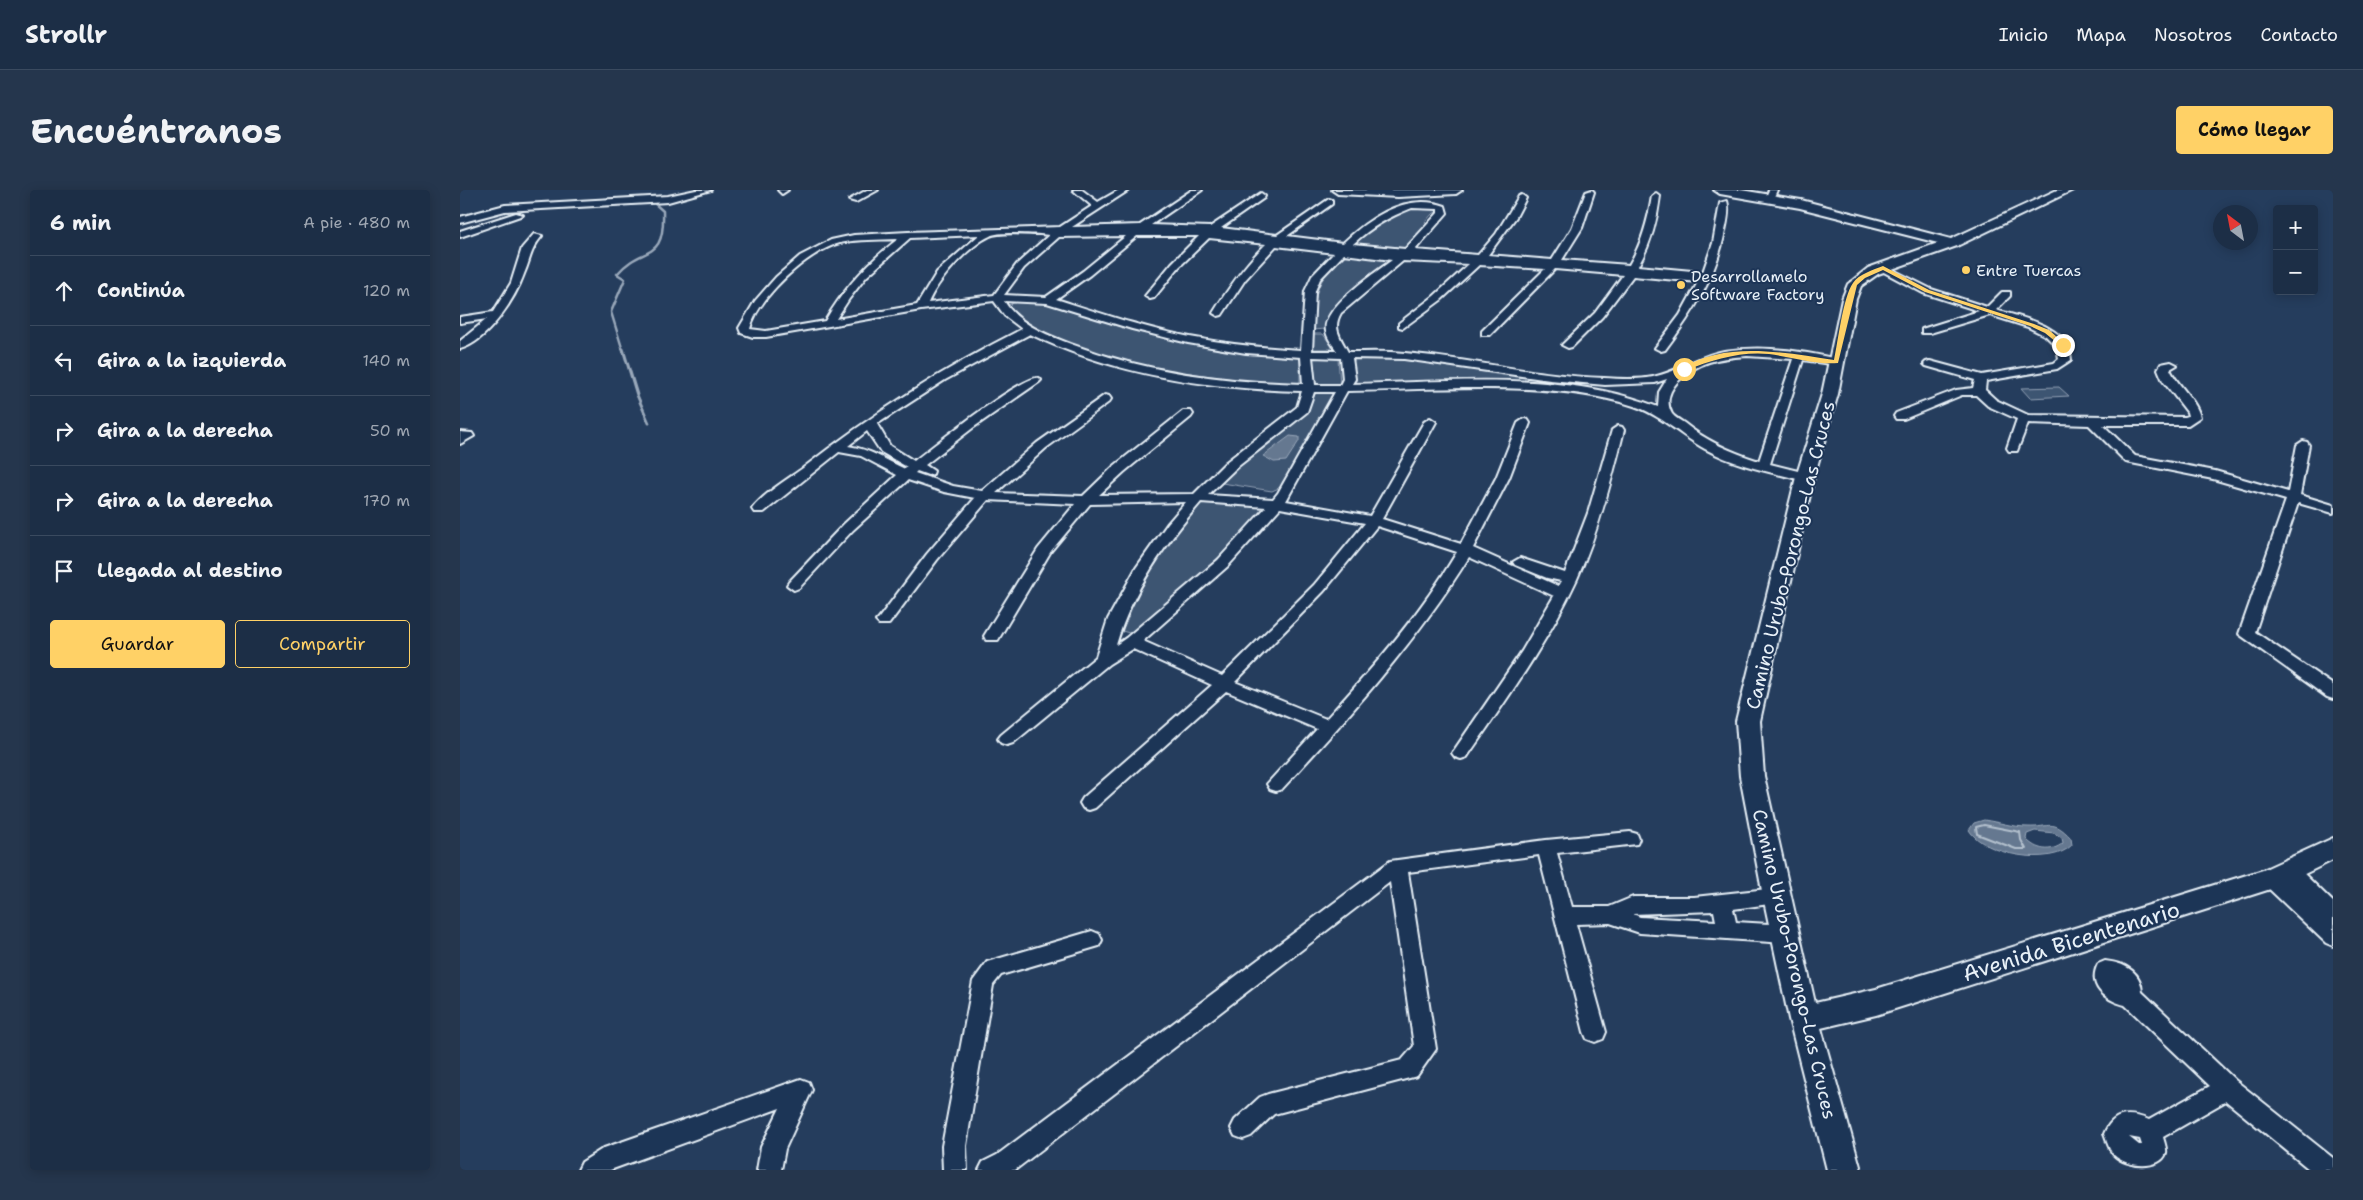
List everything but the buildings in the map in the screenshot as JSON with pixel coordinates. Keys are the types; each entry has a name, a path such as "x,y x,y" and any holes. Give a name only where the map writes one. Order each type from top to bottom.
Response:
{"main road":[{"path":"1338,190 1378,192 1456,190"},
{"path":"1720,190 1771,194 1952,243"},
{"name":"Camino Urubo-Porongo-Las Cruces","path":"1844,1170 1804,1019 1785,934 1752,776 1748,721 1805,477 1830,394 1849,299 1855,284 1864,276 1952,243 2067,190"},
{"name":"Avenida Bicentenario","path":"1804,1019 1876,1002 2280,874 2333,848"}],"street":[{"path":"460,220 490,211 519,210 550,205 668,199 706,190"},
{"path":"853,200 874,190"},
{"path":"1077,190 1097,205"},
{"path":"997,298 1005,283 1018,267 1097,205 1125,190"},
{"path":"1048,300 1086,275 1138,230 1198,190"},
{"path":"1486,333 1554,264 1577,228 1590,192"},
{"path":"1150,296 1183,256 1208,232 1261,196"},
{"path":"1568,345 1605,309 1631,270 1653,218 1656,196"},
{"path":"1402,324 1443,293 1479,261 1510,221 1522,198"},
{"path":"1218,313 1242,276 1275,241 1329,202"},
{"path":"1661,348 1695,300 1706,277 1723,228 1724,203"},
{"path":"460,234 505,219 565,204"},
{"path":"1007,739 1103,660 1132,642 1223,564 1282,499 1349,380 1347,359 1332,336 1331,321 1337,311 1361,289 1404,255 1443,213 1442,208 1423,204 1400,208 1366,227 1342,249 1316,278 1310,290 1306,354 1309,388 1303,410 1231,465 1202,493 1173,526 1143,568 1116,619 1103,660"},
{"path":"460,230 519,210"},
{"path":"1706,277 1554,264 1404,255 1208,232 1138,230 908,235 842,240 820,247 778,280 761,301 744,328 748,333 759,335 921,307 997,298 1048,300 1136,328 1188,340 1246,350 1432,358 1550,377 1564,384 1634,402 1668,417 1691,436 1714,450 1763,467 1805,477"},
{"path":"921,307 927,291 944,269 989,232"},
{"path":"828,324 842,298 862,275 908,235"},
{"path":"460,346 476,336 506,299 519,274 528,243 537,236"},
{"path":"1883,268 1927,291 2047,332 2063,345 2066,351 2065,360 2057,366 1982,378 1930,364"},
{"path":"1926,331 1988,312 2006,294"},
{"path":"997,298 1003,310 1029,330 1074,350 1156,372 1222,382 1309,388 1490,384 1544,388 1564,384 1641,381 1663,378 1714,357 1730,354 1767,352 1836,362"},
{"path":"460,320 494,315"},
{"path":"759,508 870,423 944,375 1029,330"},
{"path":"1307,336 1321,332 1332,336"},
{"path":"1763,467 1799,356"},
{"path":"1900,416 1960,392 1979,391 1992,402 2026,419 2188,421 2194,417 2193,412 2169,381 2164,370 2165,366 2171,365"},
{"path":"1668,417 1664,404 1665,388 1679,371"},
{"path":"1544,388 1552,382 1550,377"},
{"path":"1979,391 1979,384 1982,378"},
{"path":"794,585 830,543 911,470 958,431 1035,380"},
{"path":"884,621 920,571 989,492 1061,430 1105,399"},
{"path":"992,636 1045,549 1076,510 1154,439 1187,414"},
{"path":"2013,448 2021,422 2026,419"},
{"path":"2092,421 2131,458 2215,475 2333,509"},
{"path":"1089,803 1224,684 1319,588 1378,516 1430,422"},
{"path":"870,423 876,439 884,449 911,470 943,488 989,492 1035,500 1094,494 1202,493 1282,499 1378,516 1552,575 1570,578"},
{"path":"1276,784 1329,727 1412,630 1468,545 1508,469 1524,423"},
{"path":"1461,753 1503,691 1570,578 1603,489 1618,430"},
{"path":"460,436 468,436 460,440"},
{"path":"2303,446 2293,498 2247,634 2333,693"},
{"path":"836,448 870,455 886,466 911,470"},
{"path":"1468,545 1562,594"},
{"path":"1132,642 1224,684 1329,727"},
{"path":"991,1170 1013,1157 1397,866 1546,847 1630,839"},
{"path":"1546,847 1595,1032"},
{"path":"1243,1128 1268,1105 1409,1068 1425,1049 1397,866"},
{"path":"2280,874 2333,915"},
{"path":"2280,874 2333,937"},
{"path":"1564,916 1610,914 1633,904 1694,905 1777,896"},
{"path":"1722,902 1728,930"},
{"path":"1610,914 1640,925 1785,934"},
{"path":"955,1170 954,1146 983,981 994,968 1092,940"},
{"path":"2131,996 2227,1088 2329,1170"},
{"path":"2150,1132 2227,1088"},
{"path":"590,1170 604,1160 801,1090 773,1147 769,1170"}],"shaded area":[{"path":"1403,208 1436,208 1439,211 1432,214 1425,222 1427,225 1403,249 1355,245 1352,243"},
{"path":"1357,255 1391,261 1325,329 1312,330 1315,298 1321,282 1340,256"},
{"path":"1022,300 1050,304 1132,330 1173,339 1235,350 1298,357 1300,360 1300,382 1294,384 1272,384 1185,372 1121,360 1089,351 1060,340 1033,326 1009,310 1008,305"},
{"path":"1323,334 1332,347 1331,349 1312,349 1310,335"},
{"path":"1364,356 1424,360 1548,380 1547,383 1359,384 1354,375 1353,364 1355,358"},
{"path":"1315,357 1338,359 1340,383 1334,386 1326,386 1311,381 1312,359"},
{"path":"2059,387 2069,396 2030,398 2021,388"},
{"path":"1328,391 1333,393 1332,396 1288,479 1281,487 1272,491 1222,483 1222,479 1307,412 1316,392"},
{"path":"1201,501 1258,504 1263,509 1222,554 1139,629 1129,633 1119,630 1138,588 1167,543"}],"water":[{"path":"1290,436 1299,437 1299,441 1286,461 1274,462 1263,456"},
{"path":"1984,820 2022,827 2051,825 2065,832 2071,838 2072,845 2062,852 2034,857 2003,852 1977,839 1969,830 1974,823","holes":["2035,831 2054,833 2062,838 2063,843 2054,848 2039,848 2026,839 2027,834"]}],"waterway":[{"path":"623,351 611,312 625,279 617,274 635,259 651,251 660,239 663,228 663,211 654,203"},
{"path":"623,349 637,395 649,423"}],"place":[{"name":"Entre Tuercas","path":"1966,270"},
{"name":"Desarrollamelo Software Factory","path":"1681,285"}],"route":[{"path":"1684,369 1714,357 1767,352 1836,362 1848,313 1849,299 1855,284 1864,276 1883,268 1927,291 2032,325 2047,332 2063,345"}]}
